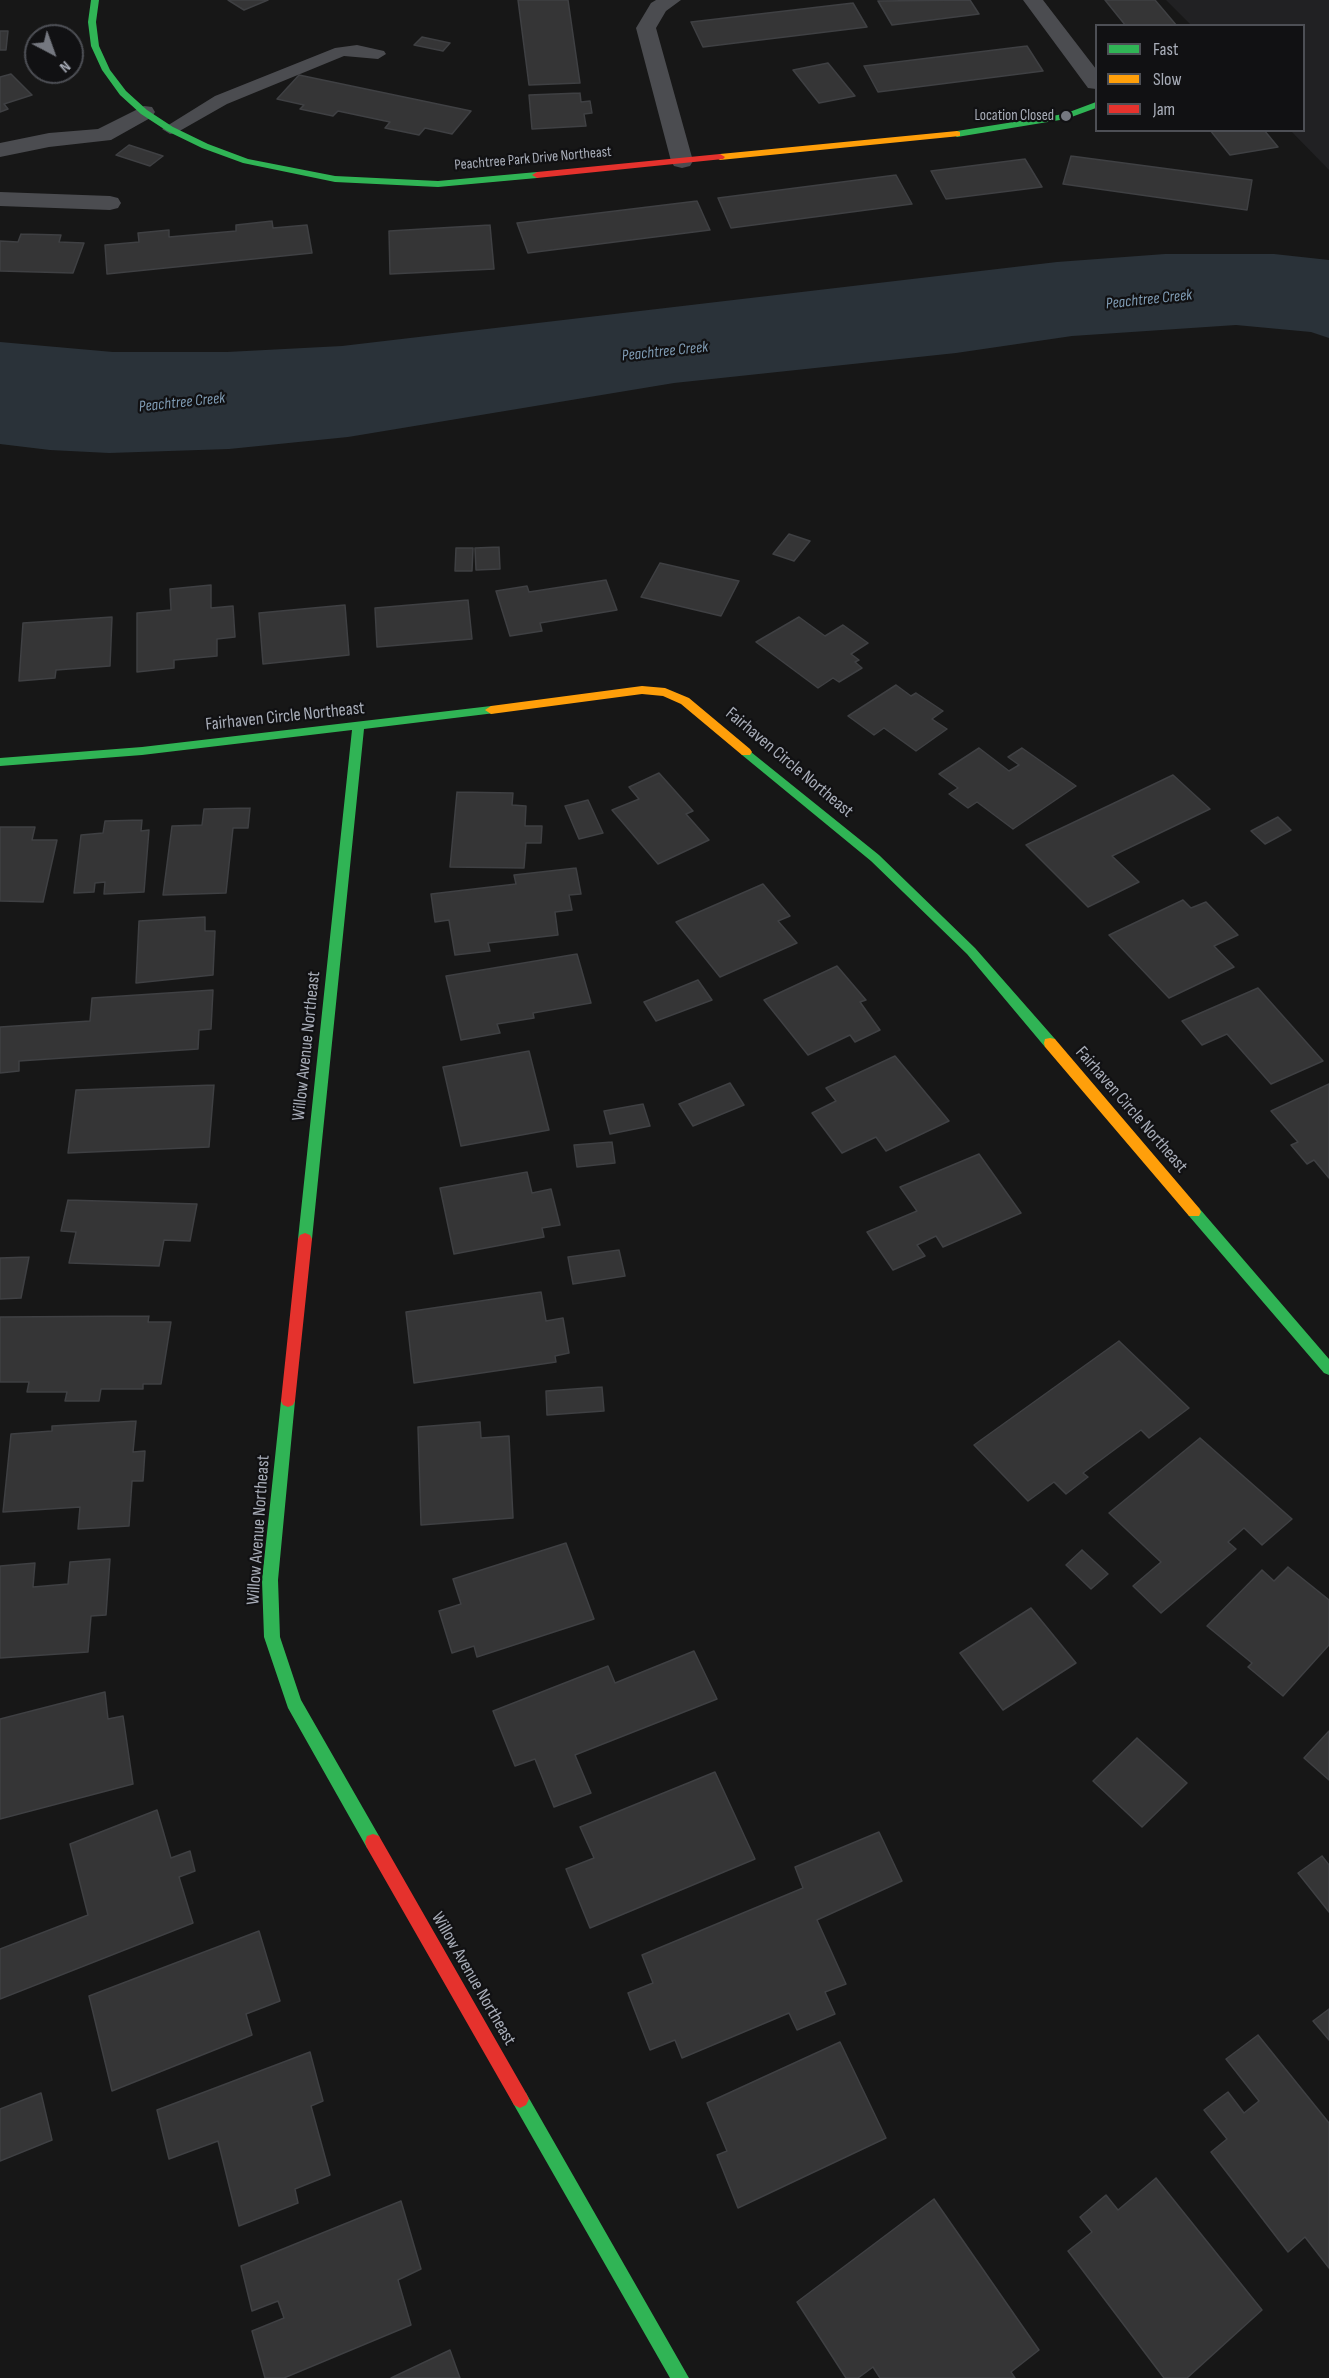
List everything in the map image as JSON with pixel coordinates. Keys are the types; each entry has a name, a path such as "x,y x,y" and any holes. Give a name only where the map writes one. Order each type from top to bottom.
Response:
{"street":[{"name":"Peachtree Park Drive Northeast","path":"95,0 92,22 95,46 111,78 123,93 144,112 170,129 205,146 246,161 292,173 386,184 438,184 491,180 956,134 1066,116 1095,105"},
{"path":"671,0 658,8 646,28 682,161"},
{"path":"1033,0 1095,82"},
{"path":"0,150 49,140 103,135 144,112"},
{"path":"0,199 110,203"},
{"name":"Fairhaven Circle Northeast","path":"0,762 142,751 358,727 642,690 665,692 685,701 875,858 971,951 1329,1368"},
{"name":"Willow Avenue Northeast","path":"358,727 270,1580 272,1637 294,1703 680,2378"}],"lane":[{"path":"170,129 221,100 342,51 357,50 378,54"}],"shaded area":[{"path":"1166,0 1329,0 1329,170 1292,132 1305,132 1305,24 1190,24"}],"water":[{"name":"Peachtree Creek","path":"1165,254 1274,254 1329,260 1329,338 1311,332 1236,325 1072,336 956,353 674,383 348,437 229,449 109,453 50,450 0,444 0,342 113,352 227,352 342,346 1057,262"}],"building":[{"path":"228,0 268,0 244,10"},
{"path":"518,0 568,0 580,83 529,85"},
{"path":"970,0 979,14 892,25 878,1"},
{"path":"1105,0 1155,0 1175,24 1124,24"},
{"path":"853,3 867,27 703,47 691,22"},
{"path":"0,31 8,31 6,50 0,50"},
{"path":"422,37 450,43 443,51 414,45"},
{"path":"1027,46 1043,71 878,92 864,66"},
{"path":"828,63 855,96 819,103 793,70"},
{"path":"11,74 32,95 4,104 8,109 0,112 0,77"},
{"path":"299,75 471,111 452,134 425,128 419,135 385,128 390,122 338,111 333,116 300,109 304,105 277,99"},
{"path":"580,93 581,102 590,101 592,113 584,114 586,126 532,129 529,95"},
{"path":"1212,132 1266,132 1278,147 1230,155"},
{"path":"129,145 163,156 150,166 116,155"},
{"path":"1071,156 1252,180 1247,210 1063,184"},
{"path":"1025,159 1042,187 946,199 931,171"},
{"path":"896,175 912,204 731,228 718,198"},
{"path":"697,201 710,230 528,253 517,223"},
{"path":"272,221 273,228 307,225 312,253 107,274 105,245 139,242 138,233 169,230 169,237 236,231 236,225"},
{"path":"490,225 494,269 390,274 389,231"},
{"path":"21,234 61,235 59,242 84,243 73,273 0,271 0,241 18,242"},
{"path":"789,534 810,541 794,561 773,554"},
{"path":"499,547 500,569 476,570 475,548"},
{"path":"456,548 473,548 472,571 455,571"},
{"path":"660,563 739,581 721,616 641,597"},
{"path":"606,580 617,610 540,623 542,631 510,636 496,591 527,586 529,592"},
{"path":"211,585 211,608 233,606 235,637 217,639 217,656 174,660 174,668 137,672 137,613 171,610 170,589"},
{"path":"468,600 472,639 377,647 375,608"},
{"path":"345,605 349,655 263,664 259,613"},
{"path":"112,617 110,666 56,670 55,678 19,681 23,623"},
{"path":"799,617 825,636 843,625 868,643 851,654 859,660 855,662 862,668 839,682 833,678 818,688 756,642"},
{"path":"896,685 911,696 916,693 943,711 932,719 947,729 916,751 884,728 874,735 848,716"},
{"path":"979,748 1009,771 1019,765 1008,757 1022,748 1076,786 1013,829 977,802 968,808 949,794 958,788 939,774"},
{"path":"659,773 693,811 686,814 709,840 658,864 612,810 639,799 629,787"},
{"path":"1173,775 1210,809 1112,856 1139,882 1088,907 1026,845"},
{"path":"457,792 513,793 512,805 526,806 525,826 542,826 541,843 526,843 524,868 450,867"},
{"path":"588,800 603,833 579,839 565,806"},
{"path":"250,808 248,828 233,828 226,893 163,895 172,826 202,825 204,809"},
{"path":"1278,817 1291,830 1265,844 1251,831"},
{"path":"142,820 141,831 149,830 144,892 104,894 105,882 95,883 94,892 74,893 81,835 103,833 105,821"},
{"path":"0,827 35,827 32,840 57,840 43,902 0,901"},
{"path":"576,868 581,894 569,895 572,910 555,912 558,935 488,943 490,951 455,955 449,920 435,922 431,894 516,884 514,875"},
{"path":"763,884 790,916 778,921 797,943 720,977 676,922"},
{"path":"1183,900 1191,908 1206,902 1238,935 1214,946 1234,967 1169,998 1109,935"},
{"path":"205,917 205,931 215,931 213,975 136,983 139,921"},
{"path":"577,954 591,1003 533,1013 534,1018 497,1024 500,1033 461,1040 446,976"},
{"path":"837,966 866,1000 860,1002 880,1030 855,1042 850,1035 808,1055 764,1000"},
{"path":"698,980 712,1000 656,1021 644,1002"},
{"path":"1258,988 1323,1061 1271,1084 1227,1034 1202,1045 1182,1021"},
{"path":"213,990 211,1029 199,1030 198,1049 19,1061 19,1071 0,1073 0,1027 90,1021 92,998"},
{"path":"529,1051 549,1130 461,1146 443,1067"},
{"path":"895,1056 949,1121 886,1151 876,1137 842,1153 812,1113 836,1101 826,1088"},
{"path":"730,1083 744,1105 693,1126 679,1104"},
{"path":"1329,1084 1329,1178 1314,1160 1307,1164 1291,1145 1298,1142 1271,1111"},
{"path":"214,1085 209,1147 68,1153 76,1090"},
{"path":"643,1104 650,1126 610,1134 604,1111"},
{"path":"612,1142 615,1163 577,1167 574,1145"},
{"path":"979,1154 1021,1213 943,1247 936,1236 917,1245 925,1256 893,1270 867,1232 917,1211 900,1187"},
{"path":"527,1172 532,1193 551,1189 560,1225 542,1228 544,1237 454,1254 440,1188"},
{"path":"68,1200 197,1204 190,1241 164,1240 159,1266 69,1263 76,1232 61,1231"},
{"path":"619,1250 625,1276 573,1284 568,1257"},
{"path":"29,1257 21,1298 0,1299 0,1258"},
{"path":"541,1292 546,1321 563,1318 569,1353 555,1356 556,1362 414,1383 406,1312"},
{"path":"149,1316 148,1322 171,1322 161,1384 143,1384 143,1389 101,1389 99,1401 65,1401 67,1392 27,1392 29,1382 0,1382 0,1317"},
{"path":"1119,1341 1189,1408 1149,1438 1141,1430 1083,1473 1088,1477 1066,1494 1054,1482 1028,1501 974,1445"},
{"path":"602,1387 604,1411 547,1415 546,1391"},
{"path":"136,1421 133,1452 145,1451 143,1481 132,1481 129,1526 78,1529 80,1507 3,1512 11,1434 52,1431 52,1426"},
{"path":"480,1422 481,1438 509,1436 513,1518 421,1525 418,1427"},
{"path":"1200,1438 1292,1519 1262,1545 1244,1528 1228,1542 1236,1549 1161,1613 1133,1586 1161,1562 1109,1513"},
{"path":"566,1543 594,1619 477,1657 474,1646 452,1653 439,1611 461,1604 453,1579"},
{"path":"1082,1550 1108,1574 1091,1589 1066,1565"},
{"path":"110,1559 106,1615 91,1616 88,1652 0,1658 0,1566 35,1563 33,1587 68,1584 70,1562"},
{"path":"1288,1567 1329,1600 1329,1645 1283,1696 1248,1667 1252,1663 1207,1626 1262,1570 1274,1581"},
{"path":"1031,1608 1076,1663 1003,1710 960,1653"},
{"path":"694,1651 717,1699 575,1755 591,1793 554,1807 535,1759 515,1766 493,1711 608,1666 615,1683"},
{"path":"105,1692 108,1719 123,1716 133,1784 0,1819 0,1719"},
{"path":"1329,1731 1329,1780 1304,1758"},
{"path":"1137,1738 1187,1783 1142,1827 1093,1781"},
{"path":"715,1772 755,1859 590,1928 566,1869 594,1858 580,1827"},
{"path":"157,1810 171,1858 190,1851 195,1871 179,1877 193,1923 0,1999 0,1949 88,1915 70,1844"},
{"path":"879,1832 902,1881 817,1920 846,1984 825,1992 835,2014 797,2030 789,2013 682,2058 675,2040 650,2050 628,1993 653,1983 642,1955 803,1888 795,1867"},
{"path":"1322,1856 1329,1865 1329,1912 1298,1873"},
{"path":"259,1931 280,2001 246,2014 252,2035 112,2091 89,1996"},
{"path":"1329,2009 1329,2040 1313,2021"},
{"path":"1258,2035 1329,2123 1329,2268 1305,2237 1288,2252 1211,2152 1227,2139 1204,2110 1228,2092 1244,2113 1259,2101 1226,2059"},
{"path":"840,2042 886,2138 738,2208 717,2155 727,2151 707,2103"},
{"path":"310,2052 323,2101 311,2106 330,2175 295,2189 298,2203 239,2226 218,2141 169,2159 157,2110"},
{"path":"41,2093 52,2140 0,2161 0,2109"},
{"path":"1156,2178 1262,2310 1187,2378 1164,2378 1068,2251 1092,2232 1080,2217 1106,2195 1118,2210"},
{"path":"934,2199 1039,2350 1011,2372 1015,2378 880,2378 873,2367 858,2378 846,2378 797,2302"},
{"path":"401,2201 421,2269 398,2280 411,2325 284,2378 265,2378 252,2331 284,2318 278,2301 252,2311 241,2266"},
{"path":"450,2350 460,2378 391,2378"}],"traffic: fast":[{"path":"95,0 92,22 95,46 106,70 123,93 144,112 170,129 205,146 246,161 335,179 438,184 537,175"},
{"path":"957,134 1066,116 1095,105"},
{"path":"0,762 142,751 491,710"},
{"path":"305,1239 358,727"},
{"path":"746,752 875,858 971,951 1050,1043"},
{"path":"1194,1212 1329,1369"},
{"path":"288,1401 270,1580 272,1637 294,1703 373,1842"},
{"path":"520,2099 680,2378"}],"traffic: slow":[{"path":"720,157 957,134"},
{"path":"491,710 642,690 665,692 685,701 746,752"},
{"path":"1050,1043 1194,1212"}],"traffic: jam":[{"path":"537,175 720,157"},
{"path":"288,1401 305,1239"},
{"path":"373,1842 520,2099"}],"place":[{"name":"Location Closed","path":"1066,116"}]}
